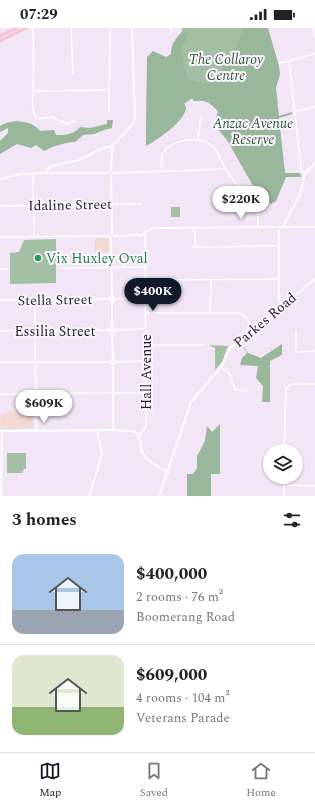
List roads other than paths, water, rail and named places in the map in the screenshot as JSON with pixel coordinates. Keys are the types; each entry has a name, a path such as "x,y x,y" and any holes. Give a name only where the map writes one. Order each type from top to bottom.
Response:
{"highway":[{"path":"0,36 17,28"},
{"path":"0,41 26,28"}],"street":[{"path":"32,28 32,109 37,119 52,117 66,124 74,121"},
{"path":"71,28 73,73"},
{"path":"109,111 110,28"},
{"path":"45,173 49,167 78,160 112,146 134,122 132,28"},
{"path":"313,28 315,37"},
{"path":"279,63 315,54"},
{"path":"289,61 301,170 305,174"},
{"path":"33,91 110,90"},
{"path":"294,112 315,107"},
{"path":"198,139 201,116"},
{"path":"162,172 163,152 178,142 198,139 206,141 218,152 225,169 258,212 258,227"},
{"path":"112,146 111,236 113,429"},
{"path":"284,227 285,222 300,195 305,174 315,163"},
{"path":"0,179 20,174 162,172 225,169"},
{"path":"33,174 34,236"},
{"path":"220,199 238,186"},
{"name":"Idaline Street","path":"0,206 141,204"},
{"path":"0,237 141,235 146,234 153,228 315,227"},
{"path":"195,228 195,247"},
{"path":"279,228 279,301 282,305"},
{"name":"Hall Avenue","path":"139,435 146,427 146,234"},
{"path":"192,247 279,246"},
{"path":"62,268 147,267"},
{"path":"0,269 8,269"},
{"name":"Parkes Road","path":"159,496 169,472 189,405 221,367 230,348 315,279"},
{"path":"147,280 279,280"},
{"path":"210,313 211,280"},
{"name":"Stella Street","path":"0,300 146,298"},
{"path":"35,300 36,431"},
{"path":"146,313 240,313 254,328"},
{"name":"Essilia Street","path":"0,331 146,329"},
{"path":"296,331 296,352 315,351"},
{"path":"146,345 202,345"},
{"path":"0,362 146,361"},
{"path":"221,367 230,376 235,389 247,390"},
{"path":"284,444 285,392 287,386 291,384 315,384"},
{"path":"0,394 146,392"},
{"path":"1,496 1,431 113,429 135,431 139,435 141,450 147,459 169,472"},
{"path":"89,496 102,454 97,430"},
{"path":"284,496 284,485 315,486"}],"place":[{"name":"Vix Huxley Oval","path":"38,258"}],"park label":[{"name":"The Collaroy Centre","path":"226,68"},
{"name":"Anzac Avenue Reserve","path":"253,132"}]}
